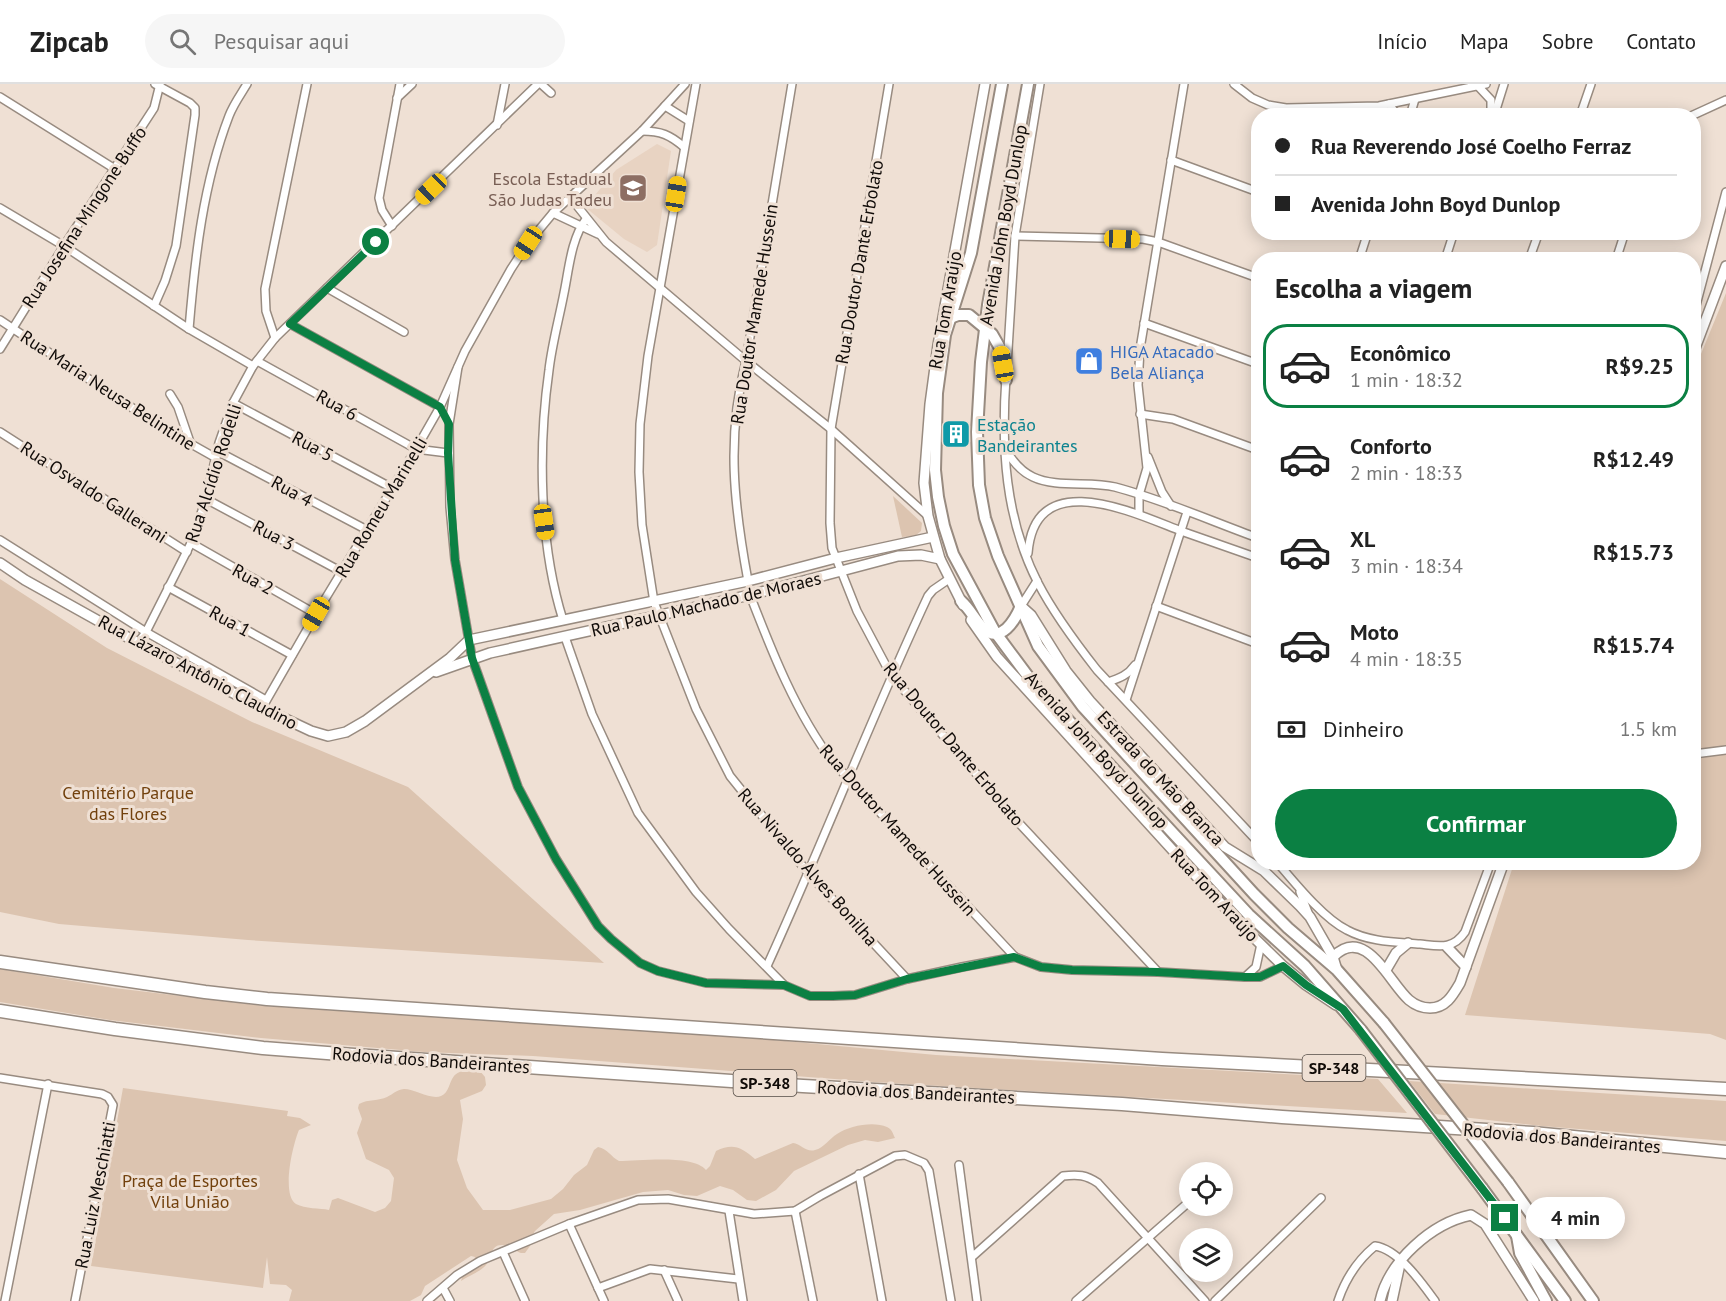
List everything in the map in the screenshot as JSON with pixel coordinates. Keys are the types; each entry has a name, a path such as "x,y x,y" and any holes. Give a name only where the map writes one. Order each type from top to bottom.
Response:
{"highway":[{"name":"SP-348","path":"0,962 267,999 1162,1059 1726,1089"},
{"name":"Rodovia dos Bandeirantes","path":"0,1011 115,1029 274,1049 1533,1133 1726,1152"}],"main road":[{"name":"Rua Tom Araújo","path":"933,537 924,483 930,404 938,345 985,84"},
{"name":"Avenida John Boyd Dunlop","path":"1002,84 969,265 945,336 937,393 935,470 944,526 953,554 995,632 1030,679 1248,915 1305,966 1343,1009 1482,1188 1564,1301"},
{"name":"Avenida John Boyd Dunlop","path":"1028,84 985,327 977,432 979,485 985,518 998,556 1027,624 1038,646 1083,707 1254,894 1288,928 1337,970 1384,1023 1508,1182 1593,1301"},
{"path":"1701,332 1726,266"},
{"path":"950,318 969,315 996,339 1006,380"},
{"path":"938,345 945,336"},
{"path":"930,404 936,414"},
{"path":"933,537 940,559 961,601 983,628 1002,632 1009,628 1021,606"},
{"name":"Rua Paulo Machado de Moraes","path":"469,640 654,602 933,537"},
{"name":"Rua Paulo Machado de Moraes","path":"472,658 750,595 910,554 940,559"},
{"name":"Rua Lázaro Antônio Claudino","path":"0,563 25,580 138,643 264,704 311,731 328,736 346,732 365,721 450,658 469,640"},
{"name":"Rua Tom Araújo","path":"961,601 971,620 997,657 1237,921 1283,966 1306,985 1343,1009"},
{"name":"Estrada do Mão Branca","path":"1021,606 1031,615 1066,670 1090,701 1229,852 1251,864"},
{"name":"Rua Lázaro Antônio Claudino","path":"426,675 472,658"},
{"name":"Estrada do Mão Branca","path":"1262,870 1310,918 1333,957 1337,970"},
{"path":"1333,957 1340,950 1349,947 1359,948 1386,970 1407,999 1422,1007 1434,1008 1449,1000 1466,967 1501,870"},
{"path":"1386,970 1396,953 1408,943"},
{"path":"1447,947 1466,967"},
{"path":"1380,1301 1390,1275 1426,1234 1443,1224 1471,1215 1485,1224 1534,1301"},
{"path":"1516,1233 1520,1253 1546,1301"},
{"path":"1392,1301 1401,1262"}],"street":[{"path":"189,329 195,252 213,167 229,114 247,84"},
{"path":"275,338 266,311 265,289 307,84"},
{"path":"392,226 382,210 379,198 399,84"},
{"path":"396,98 412,84"},
{"path":"497,125 505,84"},
{"path":"540,84 551,93"},
{"name":"Rua Alcídio Rodelli","path":"138,643 146,632 191,543 207,499 217,454 234,404 255,363 275,338 540,84"},
{"name":"Rua Romeu Marinelli","path":"264,704 416,449 511,269 528,243 553,213 642,131 685,84"},
{"name":"Rua Nivaldo Alves Bonilha","path":"696,84 648,356 639,434 642,525 654,602 696,709 730,776 809,873 907,979"},
{"name":"Rua Doutor Mamede Hussein","path":"748,581 737,522 734,477 737,394 746,361 792,84"},
{"name":"Rua Doutor Dante Erbolato","path":"889,84 831,429 832,548 857,611 891,675 1017,821 1158,972"},
{"path":"1040,84 1015,236 1004,444 1011,502 1037,582 1074,641 1108,682 1251,834"},
{"path":"1139,514 1139,495 1146,477 1147,455 1138,386 1144,323 1184,84"},
{"path":"1234,84 1252,98 1268,105 1286,108 1378,106 1486,84"},
{"path":"1496,108 1504,84"},
{"path":"1584,84 1584,101"},
{"path":"1582,108 1591,84"},
{"path":"154,306 176,246 195,115 195,108 158,85"},
{"name":"Rua Josefina Mingone Buffo","path":"0,349 154,108 158,85"},
{"path":"1478,86 1491,100 1492,108"},
{"path":"0,97 115,169"},
{"path":"1412,108 1415,99"},
{"path":"1701,111 1726,100"},
{"path":"1389,104 1392,108"},
{"path":"1717,104 1726,107"},
{"path":"665,106 689,121"},
{"path":"642,131 659,131 671,136 684,147"},
{"path":"1171,160 1251,189"},
{"path":"1701,287 1726,192"},
{"path":"570,197 606,242 746,361 831,429 928,516"},
{"name":"Rua 6","path":"0,208 64,246 189,329 416,449"},
{"path":"553,213 600,235"},
{"path":"563,620 552,575 544,522 544,428 549,369 570,266 580,227 586,219"},
{"path":"1015,236 1143,239 1158,242 1251,275"},
{"path":"327,288 404,332"},
{"name":"Rua Maria Neusa Belintine","path":"0,320 190,445 217,454"},
{"path":"1144,323 1251,361"},
{"path":"290,324 440,407"},
{"name":"Rua Romeu Marinelli","path":"458,367 449,424 448,453 455,560 472,658 518,787 578,895 598,926 640,963 658,971 706,983 784,985"},
{"path":"170,394 178,407 190,445"},
{"name":"Rua 5","path":"234,404 392,488"},
{"name":"Rua Romeu Marinelli","path":"440,407 449,424"},
{"path":"1140,414 1173,419 1251,447"},
{"name":"Rua Osvaldo Gallerani","path":"0,432 187,552"},
{"path":"1004,444 1017,465 1034,478 1114,487 1251,535"},
{"path":"416,449 448,453"},
{"name":"Rua 4","path":"217,454 368,530"},
{"path":"1147,455 1161,492 1171,506"},
{"name":"Rua 3","path":"207,499 342,572"},
{"path":"1028,558 1029,543 1035,525 1050,509 1074,501 1109,504 1251,556"},
{"path":"1126,700 1187,512"},
{"path":"0,540 264,704"},
{"name":"Rua 2","path":"191,543 316,614"},
{"path":"766,966 809,873 891,675 928,596 949,579"},
{"path":"1021,606 1037,582"},
{"name":"Rua 1","path":"168,587 292,655"},
{"name":"Rua Doutor Mamede Hussein","path":"750,595 773,651 818,742 1014,957"},
{"path":"1156,606 1251,641"},
{"path":"565,637 592,714 638,813 696,892 784,985 810,996 855,995 907,979 1014,957 1041,967 1052,968 1245,977 1260,977 1283,966"},
{"path":"1108,682 1125,675 1138,660"},
{"path":"1701,753 1726,750"},
{"path":"1284,870 1335,922 1348,931 1365,937 1447,947 1466,932 1488,870"},
{"path":"1297,885 1310,918"},
{"path":"1245,977 1256,967 1261,944"},
{"path":"0,1078 48,1084 5,1301"},
{"name":"Rua Luiz Meschiatti","path":"48,1084 102,1094 108,1097 113,1105 75,1301"},
{"path":"427,1301 465,1270 569,1224 638,1200 687,1202 754,1214 795,1211 859,1174 896,1156 905,1155 924,1163 929,1171 951,1301"},
{"path":"959,1165 977,1301"},
{"path":"859,1174 882,1301"},
{"path":"972,1257 1063,1176 1074,1174 1087,1176 1098,1183 1205,1301"},
{"path":"1215,1301 1321,1198"},
{"path":"729,1211 742,1301"},
{"path":"795,1211 813,1301"},
{"path":"1076,1301 1179,1211"},
{"path":"569,1224 604,1301"},
{"path":"1338,1301 1342,1288 1352,1272 1365,1254 1375,1246 1384,1247 1418,1276 1435,1301"},
{"path":"503,1252 525,1301"},
{"path":"598,1288 650,1269 738,1279"},
{"path":"664,1270 678,1301"},
{"path":"443,1288 450,1301"}],"shaded area":[{"name":"Escola Estadual São Judas Tadeu","path":"657,144 671,151 657,245 647,252 624,239 585,207 616,170"}],"green space":[{"path":"1726,293 1726,1040 1710,1034 1465,1015 1512,870 1701,870 1701,354"},
{"path":"893,496 922,523 921,531 915,536 902,537"},
{"name":"Cemitério Parque das Flores","path":"0,579 107,648 252,722 408,787 604,963 248,940 59,924 0,912"},
{"path":"0,969 114,988 264,1006 774,1040 936,1055 1378,1079 1407,1113 874,1082 533,1056 424,1052 261,1038 110,1020 0,1002"},
{"name":"Praça de Esportes Vila União","path":"466,1069 480,1071 485,1077 486,1085 482,1091 460,1100 463,1119 457,1160 467,1188 483,1210 510,1210 551,1199 587,1165 594,1150 598,1147 619,1161 678,1160 699,1165 706,1170 716,1151 727,1147 741,1149 755,1159 793,1143 812,1151 842,1131 868,1124 887,1127 895,1138 878,1142 865,1140 848,1145 794,1171 776,1190 756,1201 747,1200 733,1190 720,1186 697,1196 668,1190 643,1192 580,1210 554,1214 535,1231 525,1253 520,1253 508,1246 498,1246 483,1267 461,1281 474,1260 475,1257 471,1256 425,1286 421,1295 410,1301 289,1301 292,1290 286,1285 270,1284 267,1257 263,1288 91,1266 123,1088 288,1111 287,1116 300,1118 311,1125 299,1130 291,1157 289,1190 296,1204 329,1210 332,1200 338,1198 375,1212 385,1208 391,1201 394,1178 389,1170 366,1159 357,1133 362,1119 359,1104 384,1098 404,1089 433,1097 441,1096 446,1092 452,1078"},
{"path":"1409,1081 1726,1101 1726,1141 1542,1126 1435,1114"}],"place":[{"name":"Escola Estadual São Judas Tadeu","path":"633,188"},
{"name":"HIGA Atacado Bela Aliança","path":"1089,361"},
{"name":"Estação Bandeirantes","path":"956,434"}],"route":[{"path":"376,242 290,324 440,407 449,424 450,507 455,560 472,658 518,787 578,895 598,926 611,939 640,963 678,977 706,983 784,985 810,996 855,995 907,979 1014,957 1041,967 1072,970 1215,976 1260,977 1283,966 1306,985 1343,1009 1505,1218"}]}
